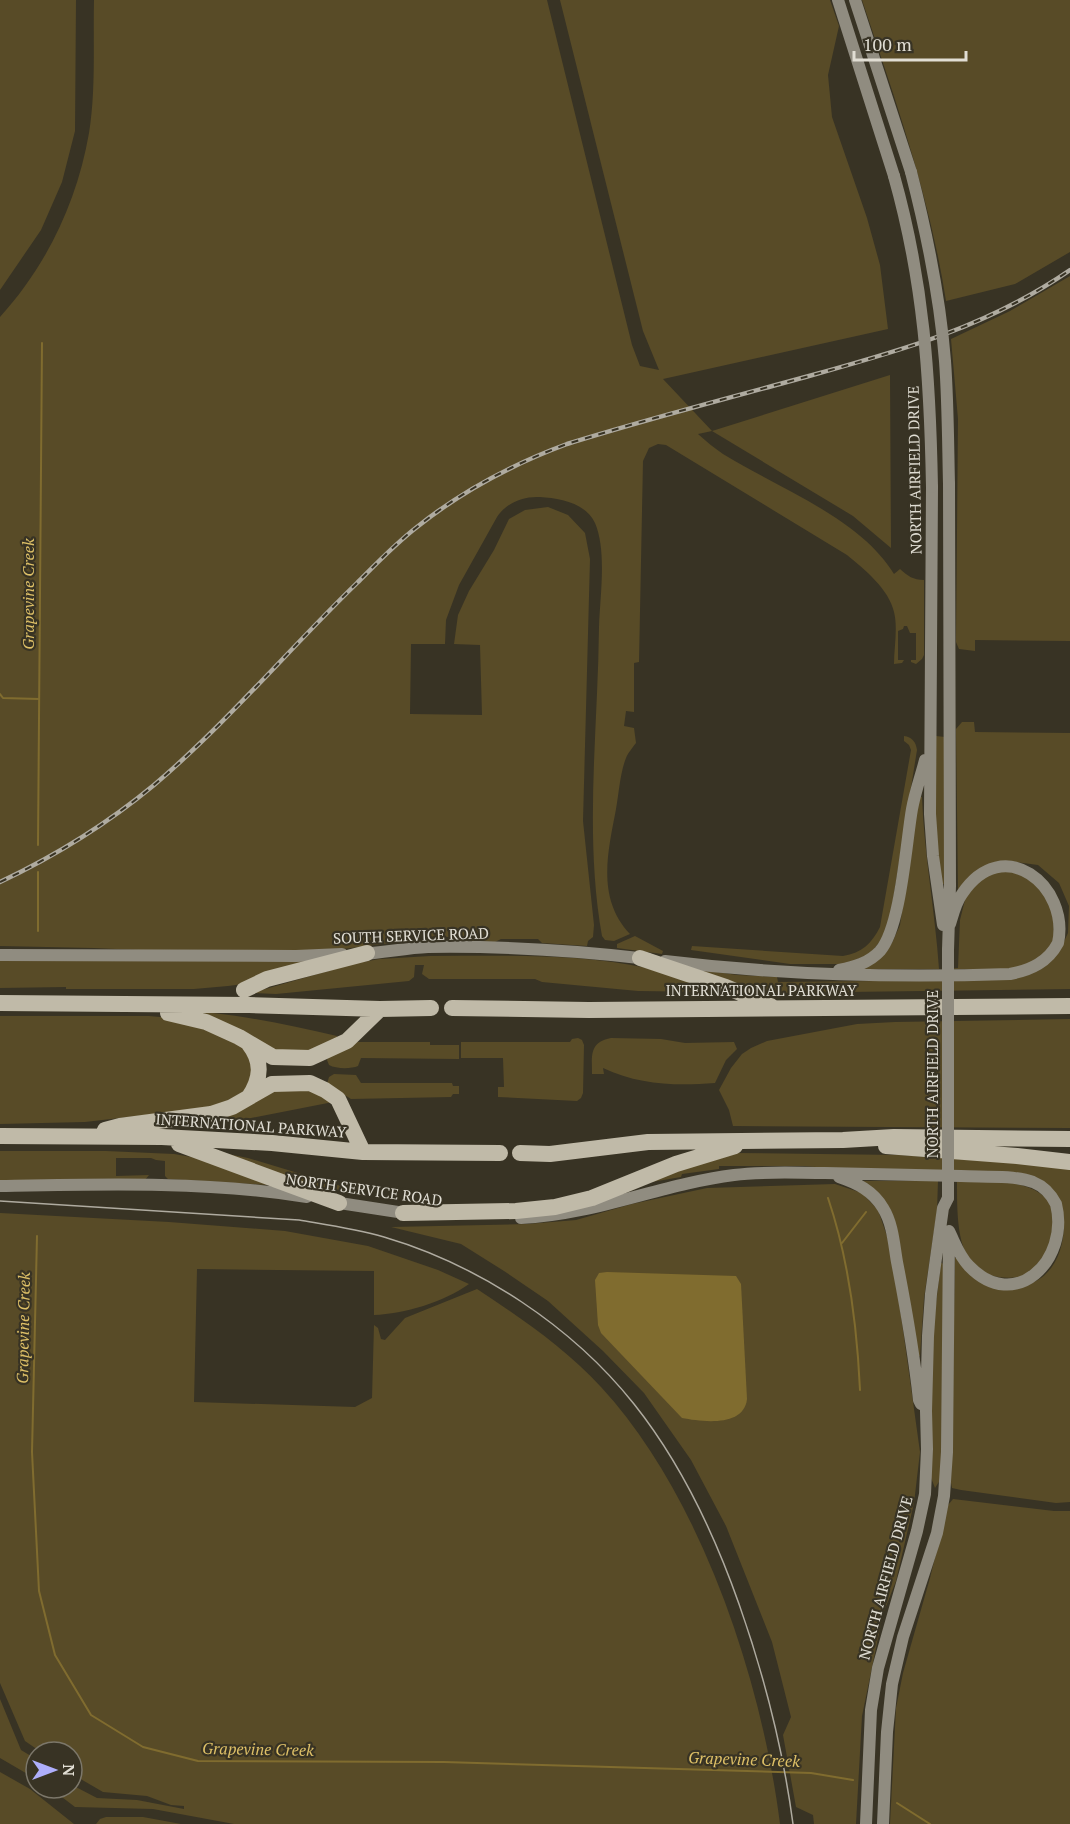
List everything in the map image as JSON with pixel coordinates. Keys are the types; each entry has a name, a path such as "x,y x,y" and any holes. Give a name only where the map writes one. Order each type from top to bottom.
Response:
{"highway":[{"path":"182,1005 214,995 244,990 286,974 368,953"},
{"path":"640,958 726,987 778,1009"},
{"path":"1009,1006 1070,998"},
{"path":"0,1003 431,1008"},
{"path":"129,1005 150,1011 193,1017 222,1028 273,1057 310,1058 347,1041 380,1009"},
{"name":"INTERNATIONAL PARKWAY","path":"452,1008 778,1009 1070,1006"},
{"path":"249,1044 260,1069 256,1085 249,1097"},
{"path":"319,1055 319,1087"},
{"path":"87,1136 120,1126 211,1114 232,1107 272,1084 310,1083 338,1099 363,1152"},
{"name":"INTERNATIONAL PARKWAY","path":"0,1136 162,1137 272,1143 363,1152 501,1153"},
{"path":"162,1137 339,1203"},
{"path":"520,1153 550,1154 648,1142 843,1140 894,1137 1070,1139"},
{"path":"403,1213 452,1212 475,1206 555,1207 592,1198 676,1164 762,1140"},
{"path":"843,1140 893,1147 1070,1162"}],"main road":[{"name":"NORTH AIRFIELD DRIVE","path":"838,0 894,176 912,247 923,310 930,395 932,487 930,814 933,856 948,950"},
{"name":"NORTH AIRFIELD DRIVE","path":"855,0 911,172 931,257 943,336 948,416 950,924 948,950 948,1198 950,1207 947,1452 944,1496 938,1533 903,1638 892,1684 886,1732 883,1824"},
{"path":"822,975 869,960 879,952 889,938 899,897 912,805 929,744"},
{"name":"SOUTH SERVICE ROAD","path":"0,955 296,956 368,953 415,948 532,948 725,968 822,975 975,975 1024,972 1044,961 1061,938 1064,918 1060,899 1045,880 1032,871 1008,866 994,868 979,875 969,885 960,896 950,924"},
{"path":"826,1173 863,1187 885,1210 890,1224 905,1305 919,1400 926,1411"},
{"name":"NORTH SERVICE ROAD","path":"0,1186 97,1184 220,1187 269,1191 403,1213 455,1218 539,1217 566,1213 736,1174 826,1173 991,1177 1034,1182 1046,1191 1060,1212 1062,1240 1050,1266 1036,1278 1027,1282 1006,1285 980,1276 968,1266 949,1231"},
{"name":"NORTH AIRFIELD DRIVE","path":"866,1824 871,1710 878,1668 917,1531 925,1494 931,1294 943,1208 948,1198"},
{"path":"925,1494 944,1496"}],"shaded area":[{"path":"0,0 76,0 75,131 62,182 41,230 0,290"},
{"path":"94,0 547,0 632,345 640,366 659,370 643,331 560,0 830,0 839,26 828,75 832,117 867,218 880,265 888,329 663,379 712,431 698,434 716,449 839,520 861,536 894,574 900,569 911,577 924,580 924,655 916,664 911,662 911,660 916,660 916,633 910,633 907,626 904,626 898,631 898,660 904,660 902,663 894,664 896,625 891,604 875,580 847,555 666,445 658,444 649,448 643,461 639,662 634,663 634,712 626,711 624,726 634,728 636,743 627,756 622,770 607,874 612,905 619,920 630,934 614,941 605,940 602,936 597,898 593,821 602,574 599,534 591,516 579,506 555,499 534,497 510,504 497,517 459,585 446,620 445,644 411,644 410,714 482,715 480,645 454,644 458,615 509,519 525,510 548,507 568,515 585,533 590,559 583,821 594,925 593,937 588,941 587,946 542,943 538,939 501,939 495,942 457,941 450,937 414,936 406,941 327,951 161,951 0,946 0,317 17,297 46,254 77,184 91,117"},
{"path":"862,0 1070,0 1070,252 1015,284 946,301 921,186"},
{"path":"1070,276 1070,641 975,640 975,651 959,649 956,642 958,419 951,339 1010,311"},
{"path":"890,375 891,548 853,516 712,431"},
{"path":"962,722 974,722 975,732 1070,733 1070,989 770,993 721,982 677,966 737,975 777,977 778,982 972,980 1004,978 1061,948 1068,933 1069,906 1059,883 1038,865 1009,861 983,868 958,890 956,729"},
{"path":"904,736 913,740 917,750 888,931 870,954 845,964 790,964 691,950 692,946 843,956 861,950 874,938 880,927 911,750 904,741"},
{"path":"936,736 945,737 945,884 942,884 936,840"},
{"path":"919,796 922,797 939,969 863,969 892,943 900,925"},
{"path":"1013,868 1053,894 1054,943 1039,960 1014,969 939,969 958,968 960,920 966,896 985,875"},
{"path":"635,936 663,951 662,954 617,948 617,944"},
{"path":"430,956 539,956 620,963 672,974 713,988 713,992 638,991 542,982 535,979 429,979 422,974 424,965 415,965 414,977 409,981 276,994 251,993 356,963"},
{"path":"0,959 316,960 243,984 228,986 194,989 66,989 66,987 0,988"},
{"path":"193,1011 301,1028 337,1036 338,1042 316,1054 270,1053"},
{"path":"0,1016 149,1016 182,1019 243,1046 254,1061 250,1088 216,1107 85,1122 0,1124"},
{"path":"1070,1019 1070,1128 733,1126 729,1110 719,1090 742,1054 767,1041 857,1024"},
{"path":"578,1038 584,1045 583,1093 577,1101 498,1097 498,1087 504,1087 503,1058 461,1058 461,1042 570,1042"},
{"path":"611,1038 661,1039 685,1043 734,1042 737,1049 726,1060 715,1083 658,1083 630,1078 603,1068 604,1074 592,1074 592,1056 595,1046"},
{"path":"358,1042 430,1042 430,1045 459,1045 459,1059 361,1058 358,1066 355,1067 339,1068 329,1065 327,1060 329,1055"},
{"path":"334,1074 356,1075 361,1083 452,1083 453,1086 459,1086 459,1094 453,1094 451,1097 351,1099 327,1084 329,1077"},
{"path":"270,1088 315,1088 333,1102 241,1120 188,1125"},
{"path":"0,1151 106,1151 174,1154 197,1158 268,1185 168,1179 165,1176 165,1161 151,1158 116,1158 116,1176 149,1175 145,1180 0,1180"},
{"path":"733,1153 899,1155 1070,1169 1070,1502 1056,1503 961,1490 952,1488 951,1483 955,1258 959,1257 973,1271 1017,1285 1024,1285 1045,1275 1053,1266 1058,1255 1064,1231 1061,1207 1049,1191 1044,1186 804,1166 719,1166 719,1169 682,1174 681,1177 640,1184"},
{"path":"228,1154 341,1186 340,1190 318,1188"},
{"path":"862,1181 938,1181 937,1211 924,1298 920,1356 916,1357 895,1227"},
{"path":"957,1181 999,1182 1029,1187 1050,1203 1056,1220 1057,1240 1027,1276 1004,1278 987,1274 974,1265 966,1253 961,1238"},
{"path":"835,1184 862,1193 878,1210 888,1239 920,1452 914,1503 896,1581 883,1614 862,1716 856,1824 814,1824 813,1815 796,1807 783,1735 791,1717 772,1642 726,1526 691,1460 644,1393 603,1351 548,1301 504,1271 461,1244 391,1227 527,1224 576,1220 632,1204 707,1188"},
{"path":"0,1213 285,1231 368,1246 438,1270 469,1284 423,1306 374,1315 374,1271 197,1269 194,1402 355,1407 372,1398 374,1325 378,1328 381,1339 385,1340 405,1318 477,1289 542,1334 573,1359 601,1387 637,1431 669,1481 697,1535 742,1651 771,1769 780,1824 234,1824 153,1809 75,1807 66,1800 84,1800 84,1791 97,1798 137,1800 184,1809 184,1806 171,1805 147,1796 103,1792 84,1781 84,1740 25,1740 0,1683"},
{"path":"941,1263 944,1264 942,1477 935,1488 930,1475 932,1336"},
{"path":"599,1273 736,1276 741,1284 747,1399 739,1414 731,1418 711,1421 682,1418 601,1333 598,1325 595,1280"},
{"path":"953,1499 1070,1511 1070,1824 890,1824 896,1708 903,1673 948,1505"},
{"path":"0,1699 21,1750 24,1752 24,1772 0,1758"},
{"path":"0,1772 24,1786 24,1800 44,1800 74,1824 0,1824"},
{"path":"143,1817 181,1824 96,1824 100,1819"}],"waterway":[{"name":"Grapevine Creek","path":"38,845 42,343"},
{"path":"0,694 3,698 39,699"},
{"name":"Grapevine Creek","path":"38,872 38,931"},
{"path":"828,1198 847,1269 857,1341 860,1390"},
{"path":"842,1243 866,1212"},
{"name":"Grapevine Creek","path":"37,1236 32,1452 39,1591 55,1655 91,1715 143,1747 198,1761 444,1762 811,1773 853,1780"},
{"name":"Grapevine Creek","path":"897,1803 930,1824"}],"tram line":[{"path":"0,1201 299,1220 363,1232 419,1249 454,1264 489,1282 553,1324 582,1349 634,1404 667,1450 695,1500 719,1551 757,1658 778,1740 793,1824"}],"railway":[{"path":"0,882 80,838 118,813 154,785 207,737 393,547 434,514 489,479 567,444 912,346 1008,307 1070,270"}]}
